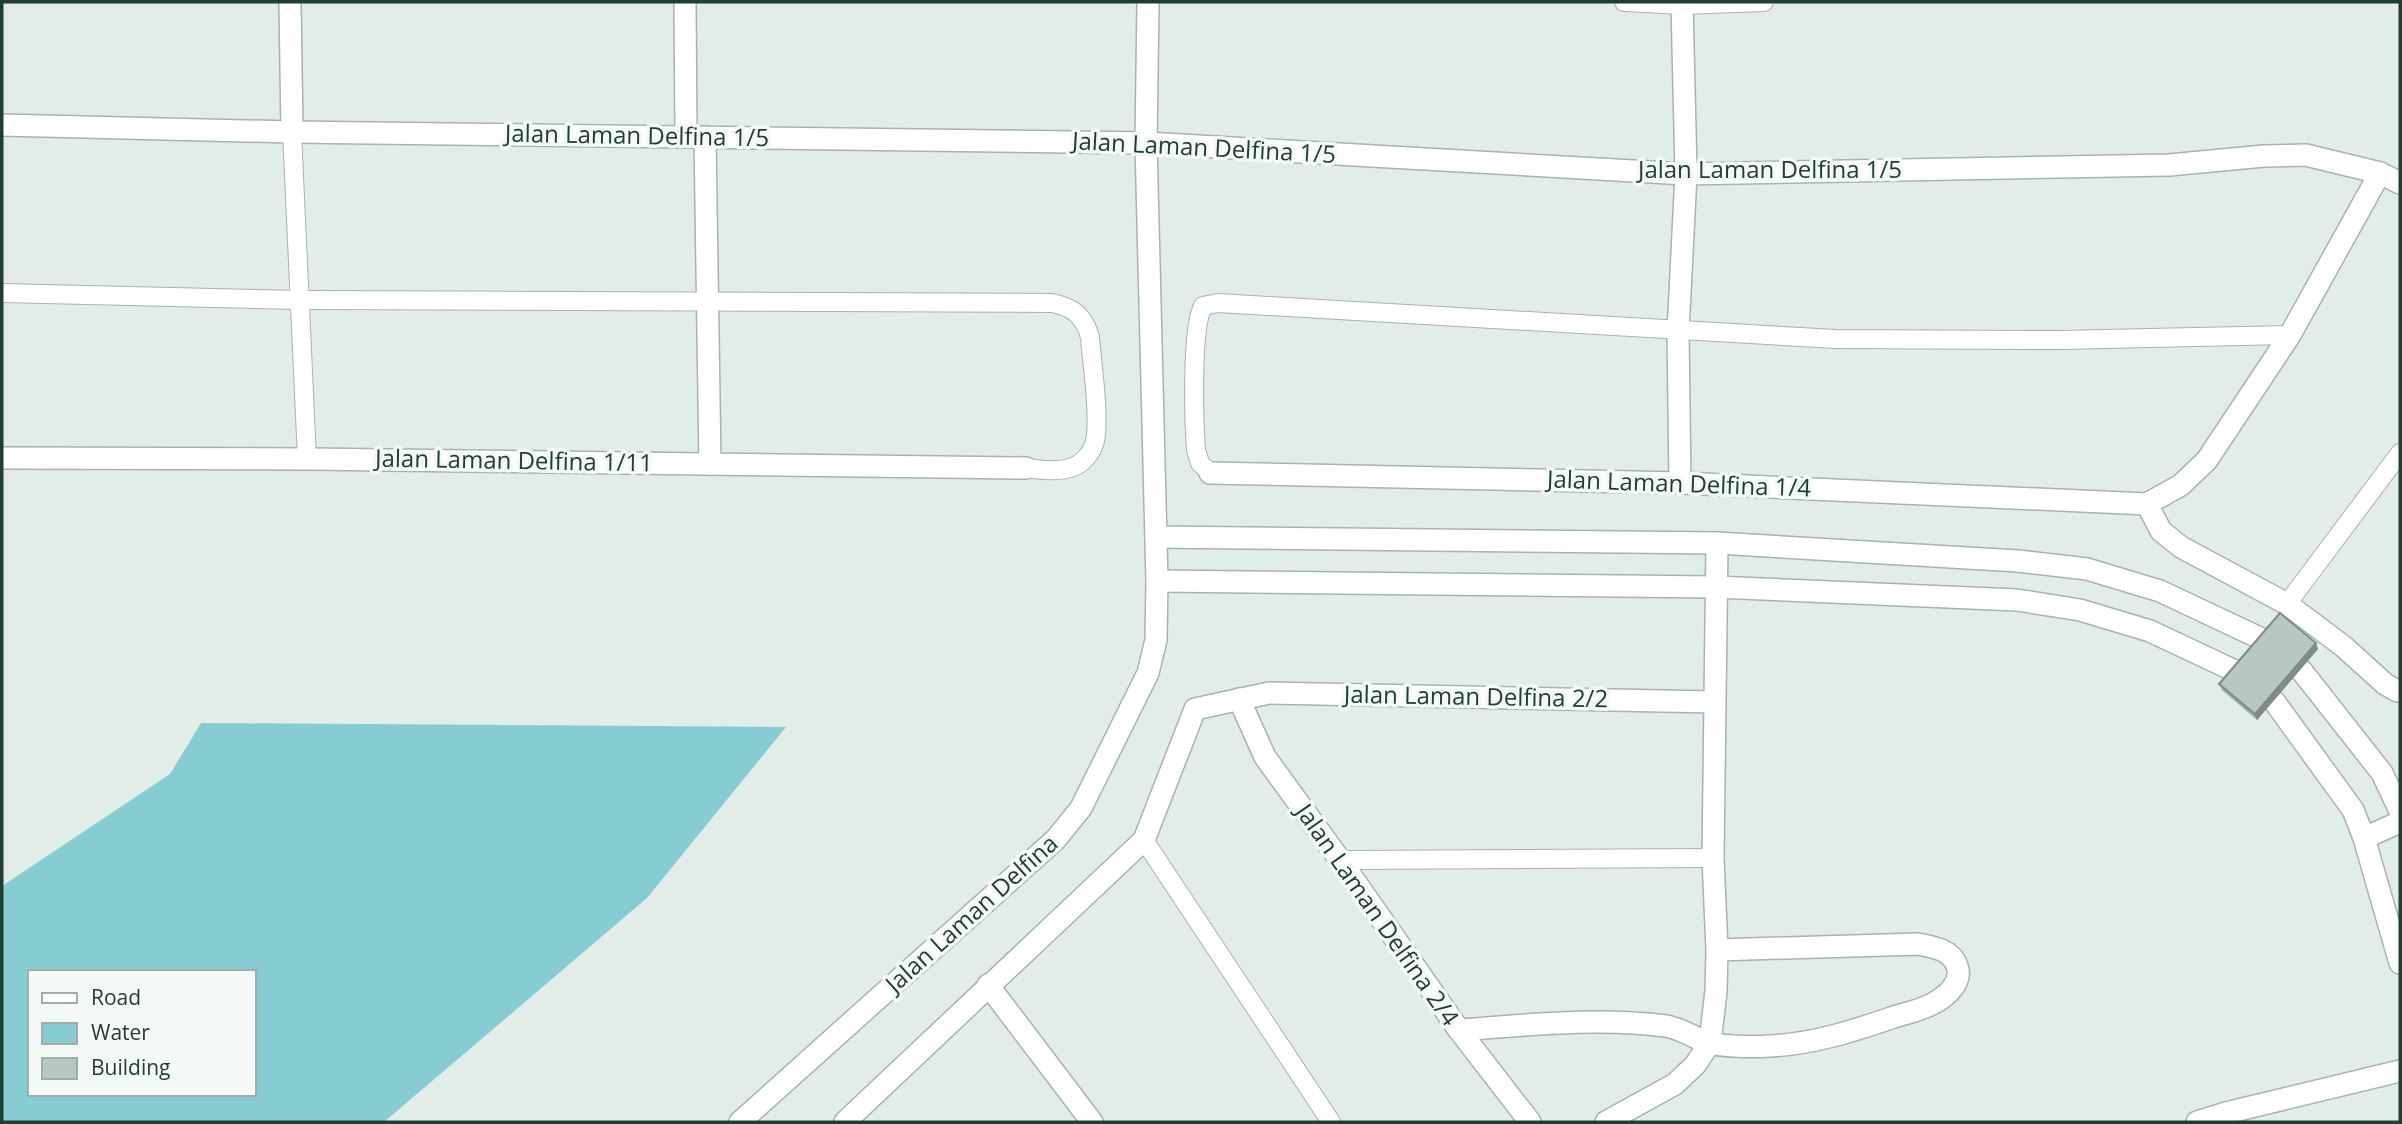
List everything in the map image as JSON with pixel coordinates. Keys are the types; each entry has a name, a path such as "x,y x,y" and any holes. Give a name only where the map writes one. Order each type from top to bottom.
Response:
{"street":[{"path":"290,2 292,132"},
{"path":"685,2 708,303 710,464"},
{"name":"Jalan Laman Delfina","path":"740,1122 1028,867 1056,839 1081,808 1148,673 1156,640 1157,581 1146,143 1148,2"},
{"path":"1680,483 1678,332 1686,174 1682,3"},
{"name":"Jalan Laman Delfina 1/5","path":"2,125 292,132 1146,143 1686,174 2169,165 2306,155 2380,173 2400,183"},
{"path":"2380,173 2290,335 2207,460 2181,485 2147,504 2161,531 2181,547 2287,604 2343,646 2385,684 2400,690"},
{"name":"Jalan Laman Delfina 1/11","path":"2,458 1026,468"},
{"name":"Jalan Laman Delfina 1/4","path":"1210,472 1680,483 2147,504"},
{"path":"1156,537 1717,543 2018,561 2087,569 2160,591 2264,640"},
{"path":"1606,1122 1675,1084 1695,1065 1710,1043 1717,950 1713,858 1717,543"},
{"path":"1157,581 1716,586 2017,600 2080,611 2150,632 2237,672"},
{"path":"2301,670 2382,773 2400,811"},
{"name":"Jalan Laman Delfina 2/2","path":"1144,840 1195,709 1269,693 1714,702"},
{"name":"Jalan Laman Delfina 2/4","path":"1239,699 1265,757 1459,1030 1530,1122"},
{"path":"2274,701 2353,810 2364,838 2400,962"},
{"path":"2364,838 2400,822"},
{"path":"845,1122 1144,840"},
{"path":"1459,1030 1611,1021 1670,1027 1710,1043 1767,1046 1795,1044 1840,1035 1934,1003 1949,993 1957,982 1958,975 1958,967 1950,954 1936,947 1918,944 1717,950"},
{"path":"988,985 1092,1122"},
{"path":"2197,1122 2400,1071"}],"lane":[{"path":"1624,2 1764,2"},
{"path":"292,132 307,459"},
{"path":"2,293 301,300 1052,303 1066,306 1078,313 1086,324 1090,337 1096,428 1094,444 1086,459 1073,468 1056,471 1026,468"},
{"path":"1210,472 1200,463 1195,437 1196,348 1198,315 1203,306 1218,303 1848,340 2059,340 2290,335"},
{"path":"2287,604 2400,453"},
{"path":"1144,840 1331,1122"},
{"path":"1340,860 1713,858"}],"water":[{"path":"201,723 786,727 647,898 384,1122 2,1122 2,886 170,774"}],"building":[{"path":"2280,613 2316,643 2255,714 2219,684"}]}
